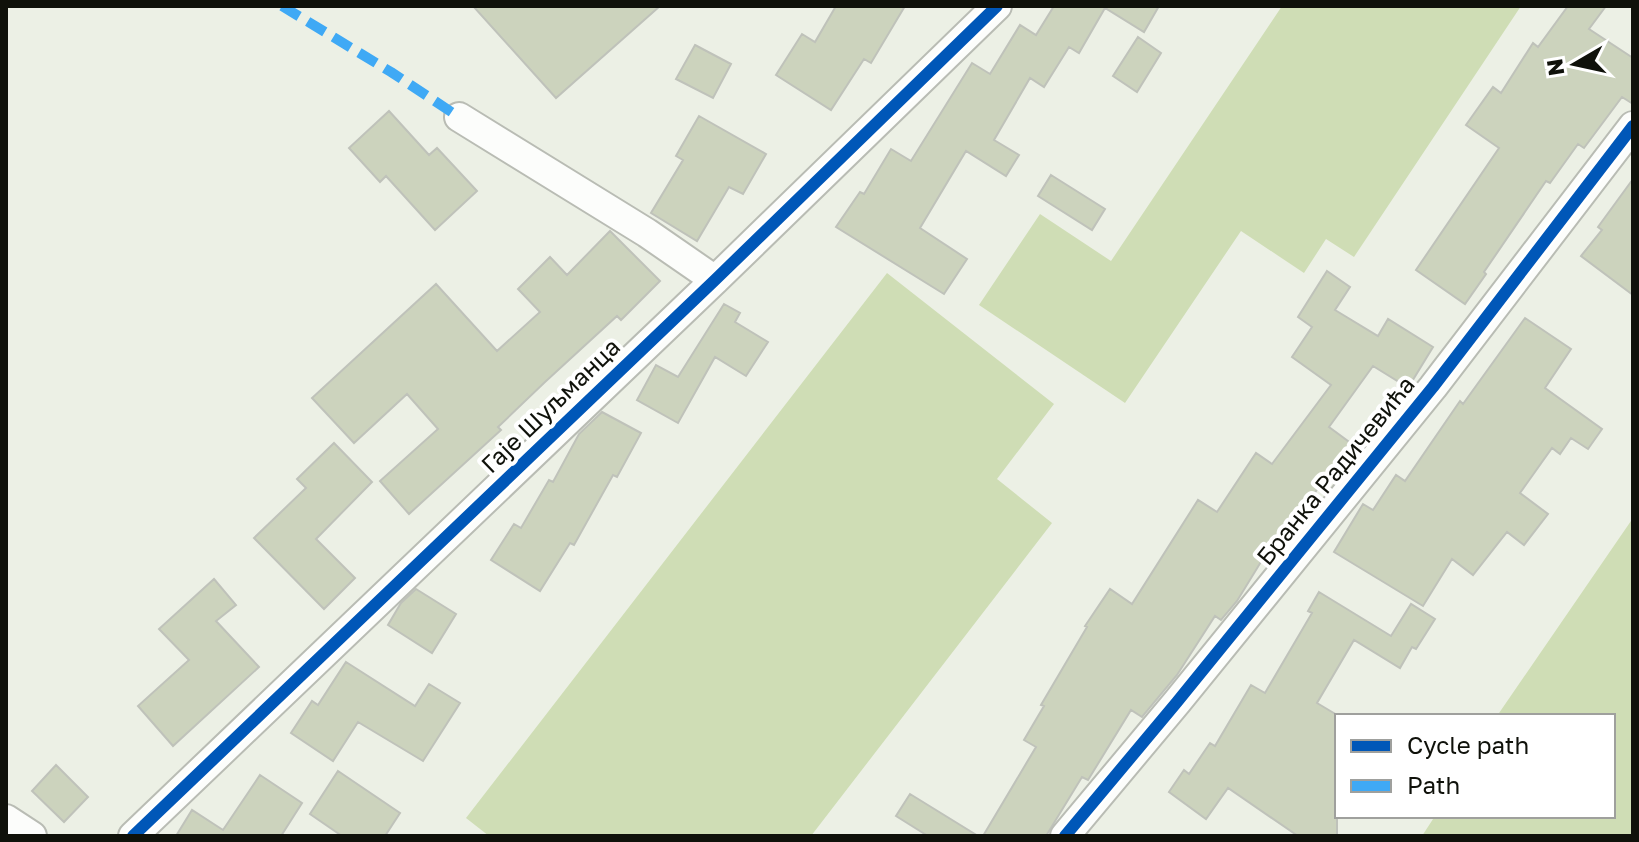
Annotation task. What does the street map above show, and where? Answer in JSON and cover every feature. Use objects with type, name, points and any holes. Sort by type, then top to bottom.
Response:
[{"type":"street","name":"Гаје Шуљманца","points":[[133,836],[997,6]]},
{"type":"street","points":[[459,117],[647,233],[715,280]]},
{"type":"street","name":"Бранка Радичевића","points":[[1065,836],[1433,387],[1633,126]]},
{"type":"street","points":[[6,819],[32,836]]},
{"type":"green space","points":[[1282,6],[1521,6],[1354,257],[1326,239],[1304,273],[1241,231],[1125,403],[979,305],[1040,214],[1111,261]]},
{"type":"green space","points":[[887,273],[1054,404],[997,479],[1052,523],[811,836],[489,836],[466,818]]},
{"type":"green space","points":[[1633,518],[1633,836],[1422,836],[1434,818],[1615,818],[1615,714],[1498,714]]},
{"type":"building","points":[[473,6],[660,6],[556,98]]},
{"type":"building","points":[[836,6],[905,6],[871,63],[864,59],[831,110],[776,75],[802,34],[815,42]]},
{"type":"building","points":[[1054,6],[1159,6],[1144,32],[1105,8],[1079,53],[1069,47],[1044,87],[1030,78],[994,140],[1019,155],[1006,176],[966,151],[920,228],[967,259],[944,294],[836,227],[860,192],[864,194],[891,149],[911,161],[972,63],[990,74],[1020,25],[1036,35]]},
{"type":"building","points":[[1568,6],[1606,6],[1589,29],[1633,58],[1633,104],[1622,97],[1584,148],[1578,144],[1550,183],[1546,181],[1465,304],[1416,270],[1499,148],[1466,125],[1493,87],[1501,93],[1533,43],[1538,47]]},
{"type":"building","points":[[1138,37],[1161,53],[1137,92],[1113,76]]},
{"type":"building","points":[[695,45],[731,64],[713,98],[676,79]]},
{"type":"building","points":[[389,111],[429,155],[437,148],[477,191],[435,230],[386,176],[380,182],[349,148]]},
{"type":"building","points":[[699,116],[766,154],[743,194],[729,187],[697,241],[651,213],[683,160],[676,156]]},
{"type":"building","points":[[1051,175],[1105,209],[1092,230],[1038,196]]},
{"type":"building","points":[[1633,179],[1633,295],[1581,256],[1602,230],[1598,227]]},
{"type":"building","points":[[610,231],[660,281],[621,320],[617,316],[545,382],[498,427],[501,430],[409,514],[380,481],[438,429],[407,394],[354,443],[312,398],[436,284],[497,351],[540,312],[518,289],[550,257],[567,275]]},
{"type":"building","points":[[1327,271],[1350,287],[1335,310],[1378,336],[1388,319],[1433,347],[1411,383],[1407,380],[1404,385],[1373,366],[1329,427],[1356,447],[1328,485],[1323,481],[1292,526],[1286,521],[1237,601],[1221,620],[1215,616],[1177,675],[1142,717],[1131,710],[1088,780],[1082,777],[1046,836],[983,836],[1036,747],[1024,740],[1044,706],[1041,705],[1085,626],[1110,589],[1132,604],[1198,500],[1217,512],[1256,453],[1272,464],[1331,385],[1292,357],[1312,327],[1298,317]]},
{"type":"building","points":[[724,304],[740,313],[735,322],[768,342],[746,376],[715,357],[678,423],[637,400],[656,365],[678,377]]},
{"type":"building","points":[[1525,318],[1571,349],[1545,388],[1602,429],[1588,449],[1571,438],[1560,454],[1552,448],[1520,493],[1548,514],[1524,545],[1507,532],[1473,575],[1452,559],[1423,606],[1334,552],[1363,504],[1373,510],[1396,475],[1405,481],[1460,401],[1463,404]]},
{"type":"building","points":[[602,412],[641,433],[617,477],[613,475],[574,545],[570,543],[540,591],[491,560],[514,524],[521,528],[549,480],[553,482],[579,434]]},
{"type":"building","points":[[334,443],[372,482],[316,539],[355,578],[324,609],[254,538],[306,488],[297,479]]},
{"type":"building","points":[[214,579],[236,605],[216,621],[259,667],[173,746],[138,706],[189,660],[159,629]]},
{"type":"building","points":[[416,589],[456,614],[432,653],[388,625],[401,603]]},
{"type":"building","points":[[1319,592],[1391,636],[1411,604],[1435,619],[1416,649],[1412,647],[1400,668],[1354,640],[1317,703],[1335,714],[1337,836],[1298,836],[1228,788],[1206,819],[1169,792],[1184,770],[1189,774],[1210,743],[1215,746],[1251,685],[1265,693],[1312,613],[1308,611]]},
{"type":"building","points":[[346,662],[415,706],[429,684],[460,703],[423,761],[358,722],[333,761],[291,733],[312,701],[318,705]]},
{"type":"building","points":[[56,765],[88,797],[64,822],[32,791]]},
{"type":"building","points":[[338,771],[400,813],[385,836],[342,836],[310,814]]},
{"type":"building","points":[[260,775],[302,803],[281,836],[176,836],[192,810],[223,830]]},
{"type":"building","points":[[910,794],[978,836],[928,836],[896,816]]},
{"type":"marked path","points":[[282,6],[459,117]]},
{"type":"cycle path","points":[[133,836],[997,6]]},
{"type":"cycle path","points":[[1065,836],[1433,387],[1633,126]]}]
